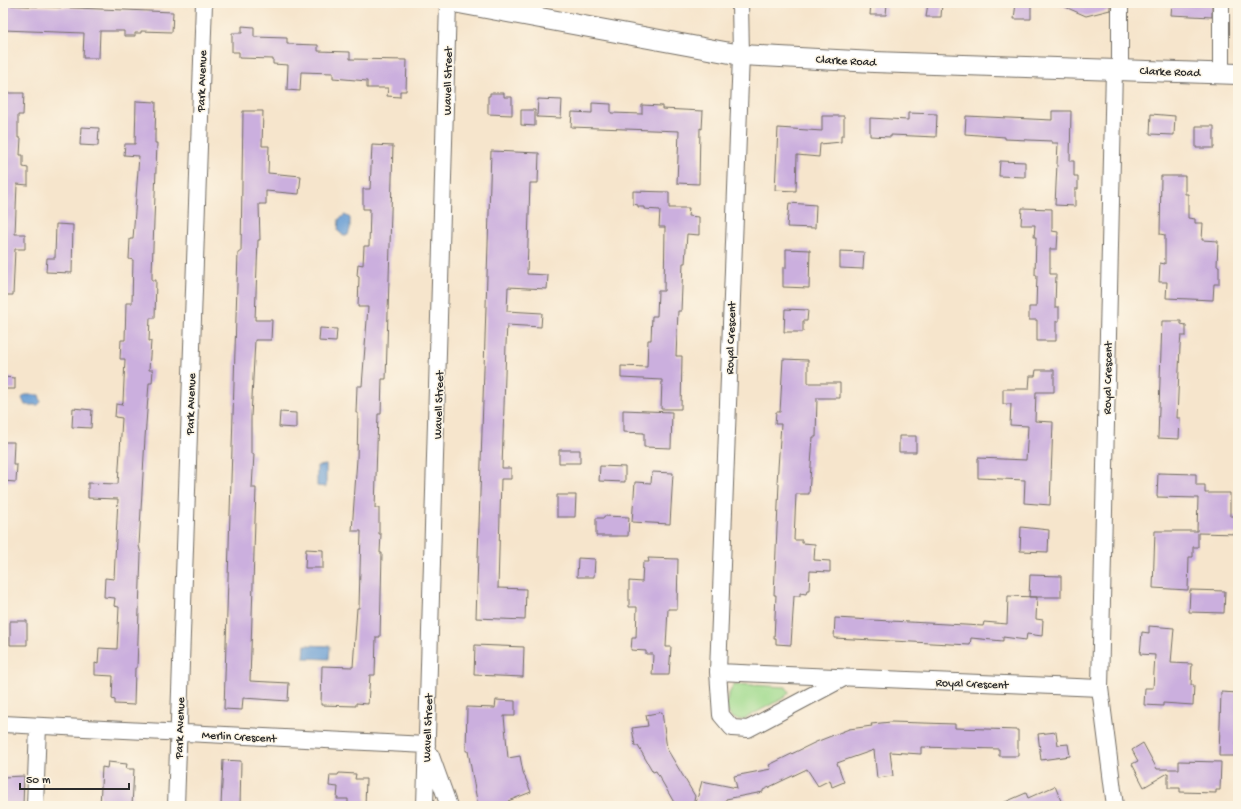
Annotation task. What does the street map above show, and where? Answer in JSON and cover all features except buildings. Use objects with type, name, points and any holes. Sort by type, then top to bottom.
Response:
[{"type":"main road","name":"Clarke Road","points":[[459,3],[741,55],[882,62],[1229,74]]},
{"type":"street","name":"Park Avenue","points":[[176,806],[204,3]]},
{"type":"street","name":"Wavell Street","points":[[425,806],[448,3]]},
{"type":"street","name":"Royal Crescent","points":[[740,3],[741,55],[718,672],[721,715],[732,728],[748,729],[844,678]]},
{"type":"street","name":"Royal Crescent","points":[[1115,806],[1100,688],[1120,3]]},
{"type":"street","points":[[1221,3],[1229,74]]},
{"type":"street","name":"Royal Crescent","points":[[718,672],[1100,688]]},
{"type":"street","name":"Merlin Crescent","points":[[3,724],[427,745]]},
{"type":"street","points":[[35,806],[38,726]]},
{"type":"street","points":[[427,745],[449,806]]},
{"type":"green space","points":[[734,684],[786,687],[789,692],[785,697],[742,720],[732,718],[726,709],[728,696]]},
{"type":"water","points":[[345,215],[350,218],[350,229],[348,235],[344,236],[338,231],[339,219]]},
{"type":"water","points":[[25,395],[39,395],[41,402],[38,405],[25,405],[22,398]]},
{"type":"water","points":[[326,465],[326,487],[317,486],[317,466]]},
{"type":"water","points":[[305,645],[330,646],[329,659],[304,658]]}]
